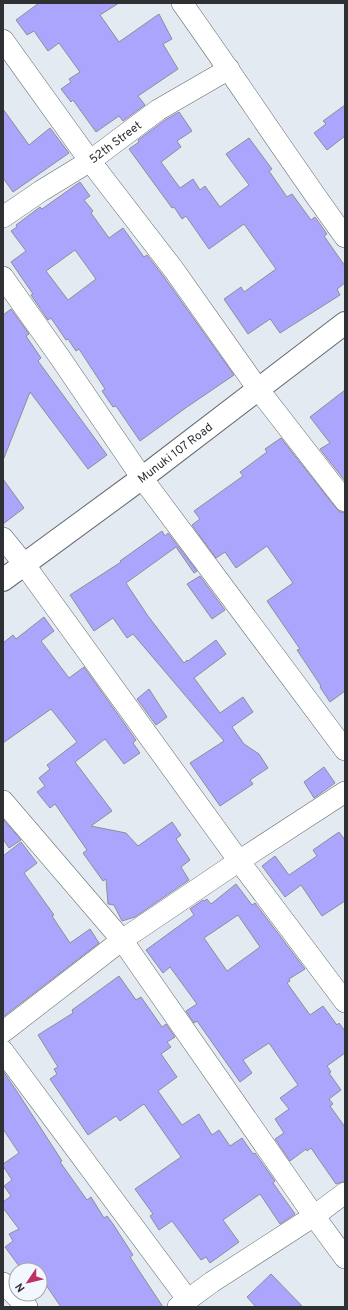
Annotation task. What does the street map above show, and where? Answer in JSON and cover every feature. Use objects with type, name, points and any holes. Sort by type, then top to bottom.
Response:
[{"type":"main road","name":"Munuki 107 Road","points":[[3,580],[142,478],[345,323]]},
{"type":"street","points":[[182,3],[345,237]]},
{"type":"street","points":[[3,40],[90,161],[174,270],[258,389],[345,501]]},
{"type":"street","name":"52th Street","points":[[3,217],[41,191],[90,161],[158,110],[229,69]]},
{"type":"street","points":[[3,277],[142,478],[345,750]]},
{"type":"street","points":[[3,538],[24,564],[238,862],[345,1002]]},
{"type":"street","points":[[3,1032],[122,940],[345,792]]},
{"type":"street","points":[[3,801],[122,940],[314,1216],[345,1258]]},
{"type":"street","points":[[3,1051],[183,1303],[212,1282],[314,1216],[345,1193]]},
{"type":"street","points":[[3,1283],[27,1307]]},
{"type":"building","points":[[39,3],[119,3],[100,15],[119,42],[159,14],[172,39],[163,44],[178,69],[138,96],[145,105],[123,121],[119,116],[96,132],[73,100],[71,102],[61,89],[71,82],[69,79],[80,72],[59,43],[48,51],[34,31],[27,35],[16,20]]},
{"type":"building","points":[[345,105],[345,136],[327,150],[314,133],[326,124],[323,121]]},
{"type":"building","points":[[3,109],[29,145],[50,128],[69,153],[13,192],[3,178]]},
{"type":"building","points":[[179,112],[192,131],[177,141],[181,147],[161,162],[180,188],[193,179],[200,190],[205,186],[220,207],[249,185],[226,154],[249,138],[272,169],[269,171],[287,197],[292,194],[311,220],[315,217],[327,234],[324,236],[345,266],[345,283],[337,289],[340,295],[280,333],[270,319],[248,334],[224,299],[241,287],[244,292],[276,269],[244,224],[209,249],[186,216],[182,219],[174,207],[172,208],[129,149],[139,142],[138,140],[165,120]]},
{"type":"building","points":[[80,182],[90,196],[84,200],[93,211],[91,213],[109,238],[123,228],[144,257],[147,255],[164,277],[234,375],[140,441],[116,406],[113,407],[102,391],[105,389],[79,349],[76,351],[68,339],[66,340],[51,318],[48,320],[31,295],[33,294],[11,262],[26,251],[11,231],[17,227],[16,225],[40,207],[42,209]],"holes":[[[75,250],[96,279],[68,300],[46,271]]]},
{"type":"building","points":[[11,309],[29,334],[26,336],[41,358],[38,361],[107,455],[88,469],[30,392],[3,458],[3,315]]},
{"type":"building","points":[[345,390],[345,481],[320,449],[330,443],[310,417]]},
{"type":"building","points":[[281,438],[336,508],[340,512],[345,513],[345,691],[330,702],[297,650],[300,649],[267,601],[293,583],[267,546],[236,568],[225,552],[216,558],[192,525],[200,519],[194,511],[243,476],[240,472],[267,452],[265,449]]},
{"type":"building","points":[[3,479],[24,508],[3,524]]},
{"type":"building","points":[[162,531],[165,536],[168,533],[197,571],[194,573],[176,547],[126,583],[148,616],[184,663],[216,640],[226,654],[194,678],[220,713],[243,697],[253,712],[232,727],[244,744],[259,754],[268,768],[250,780],[253,784],[220,806],[190,763],[224,741],[133,634],[127,638],[113,618],[94,631],[70,595],[121,562],[120,561]]},
{"type":"building","points":[[200,576],[225,610],[212,619],[187,584]]},
{"type":"building","points":[[44,617],[54,631],[41,641],[69,678],[84,667],[136,740],[133,743],[140,753],[124,764],[105,739],[75,762],[112,811],[91,826],[126,833],[138,846],[172,822],[181,835],[176,839],[190,860],[181,867],[189,880],[135,917],[122,921],[114,905],[108,904],[106,879],[103,881],[83,853],[87,850],[55,804],[50,808],[37,792],[45,786],[39,778],[50,769],[47,765],[77,742],[51,709],[3,743],[3,643],[13,635],[16,639]]},
{"type":"building","points":[[149,689],[167,717],[156,725],[137,699]]},
{"type":"building","points":[[324,767],[335,783],[314,798],[304,782]]},
{"type":"building","points":[[3,819],[21,840],[9,848],[3,839]]},
{"type":"building","points":[[339,832],[345,840],[345,901],[322,916],[301,885],[285,897],[262,866],[275,856],[289,875],[317,856],[313,850]]},
{"type":"building","points":[[21,842],[37,863],[24,873],[54,915],[52,916],[70,943],[90,929],[99,943],[3,1017],[3,856]]},
{"type":"building","points":[[236,884],[252,905],[255,903],[305,969],[289,979],[290,981],[287,983],[310,1015],[323,1006],[337,1025],[339,1023],[345,1031],[345,1053],[327,1066],[331,1072],[329,1073],[341,1090],[329,1099],[333,1104],[330,1106],[345,1127],[345,1181],[336,1184],[311,1148],[307,1151],[306,1149],[290,1161],[275,1139],[284,1133],[275,1119],[289,1109],[280,1098],[298,1085],[269,1043],[243,1060],[252,1073],[240,1082],[197,1021],[194,1023],[186,1011],[197,1004],[170,967],[163,973],[146,950],[194,915],[190,909],[207,899],[211,904]],"holes":[[[238,915],[260,947],[227,971],[204,938]]]},
{"type":"building","points":[[119,976],[136,1000],[141,997],[162,1027],[166,1024],[175,1037],[167,1042],[171,1047],[161,1054],[177,1077],[158,1091],[182,1125],[199,1114],[212,1135],[219,1130],[230,1146],[242,1138],[275,1181],[273,1183],[295,1214],[280,1224],[260,1194],[223,1220],[239,1242],[210,1263],[206,1257],[201,1260],[172,1221],[159,1230],[150,1216],[153,1214],[135,1189],[181,1157],[144,1104],[120,1121],[116,1116],[88,1135],[50,1079],[57,1074],[54,1069],[58,1067],[38,1035],[73,1013],[72,1010]]},
{"type":"building","points":[[3,1071],[62,1161],[60,1162],[87,1200],[91,1197],[104,1218],[107,1216],[113,1224],[133,1255],[130,1257],[163,1307],[61,1307],[48,1288],[48,1262],[16,1262],[5,1247],[13,1241],[9,1234],[19,1229],[3,1208],[3,1202],[11,1196],[4,1186],[12,1180],[3,1164],[19,1153],[3,1129]]},
{"type":"building","points":[[271,1274],[303,1307],[256,1307],[247,1297]]}]
